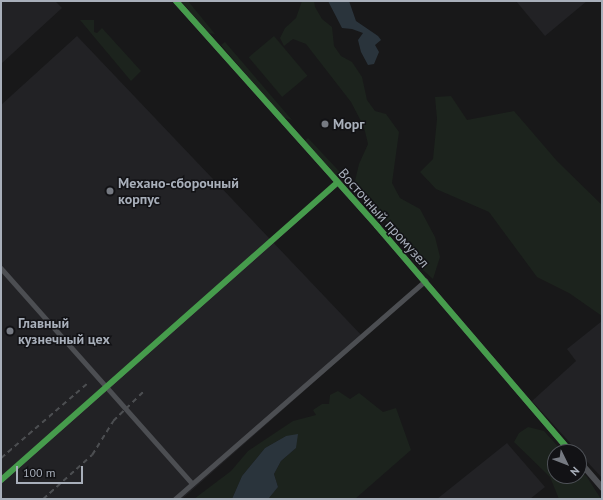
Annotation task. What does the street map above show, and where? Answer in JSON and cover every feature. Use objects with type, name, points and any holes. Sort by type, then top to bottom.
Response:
[{"type":"street","name":"Восточный промузел","points":[[176,1],[425,282],[564,444]]},
{"type":"street","points":[[1,480],[107,388],[337,183]]},
{"type":"street","points":[[1,268],[192,483]]},
{"type":"street","points":[[175,499],[425,282]]},
{"type":"street","points":[[587,470],[602,487]]},
{"type":"shaded area","points":[[1,1],[55,1],[62,8],[1,64]]},
{"type":"shaded area","points":[[181,1],[188,1],[215,34],[208,33]]},
{"type":"shaded area","points":[[302,1],[314,1],[315,7],[322,19],[332,27],[334,46],[341,56],[352,62],[362,77],[367,100],[375,111],[386,114],[399,132],[392,183],[400,198],[420,209],[435,237],[440,257],[433,279],[414,262],[386,221],[364,201],[354,185],[359,164],[368,144],[364,127],[351,102],[306,44],[293,39],[284,46],[280,38],[285,28],[296,18]]},
{"type":"shaded area","points":[[328,1],[349,1],[356,21],[378,36],[381,40],[375,45],[379,52],[374,64],[368,65],[361,52],[358,40],[363,33],[352,29],[342,28]]},
{"type":"shaded area","points":[[516,1],[587,1],[545,36]]},
{"type":"shaded area","points":[[80,20],[94,20],[94,32],[97,33],[102,28],[141,71],[131,81]]},
{"type":"shaded area","points":[[77,36],[364,338],[182,499],[1,499],[1,105]]},
{"type":"shaded area","points":[[274,36],[307,76],[282,97],[249,57]]},
{"type":"shaded area","points":[[225,42],[292,120],[282,117],[221,45]]},
{"type":"shaded area","points":[[451,96],[467,120],[514,111],[557,161],[602,205],[602,316],[569,293],[537,277],[489,212],[436,189],[420,172],[433,159],[437,119],[435,97]]},
{"type":"shaded area","points":[[308,138],[341,174],[338,177],[304,141]]},
{"type":"shaded area","points":[[602,321],[602,478],[587,462],[587,444],[571,444],[532,401],[576,361],[567,349]]},
{"type":"shaded area","points":[[338,391],[350,399],[359,393],[383,412],[396,408],[411,450],[355,499],[268,499],[278,487],[274,474],[281,461],[296,448],[286,436],[265,448],[242,476],[232,499],[194,499],[231,471],[248,451],[293,421],[316,415],[313,410],[322,404],[329,404],[330,395]]},
{"type":"shaded area","points":[[528,427],[544,431],[556,444],[547,444],[547,474],[514,442],[519,433]]},
{"type":"shaded area","points":[[298,434],[296,448],[281,461],[274,474],[278,487],[269,498],[232,499],[242,476],[265,448],[286,436]]},
{"type":"shaded area","points":[[507,443],[545,487],[530,499],[437,499]]},
{"type":"shaded area","points":[[587,477],[601,499],[559,499],[553,484],[587,484]]},
{"type":"railway","points":[[1,458],[88,383]]},
{"type":"railway","points":[[43,499],[92,455],[113,421],[143,392]]},
{"type":"cycle path","points":[[176,1],[377,226],[564,444]]},
{"type":"cycle path","points":[[1,480],[337,183]]},
{"type":"place","name":"Морг","points":[[325,124]]},
{"type":"place","name":"Механо-сборочный корпус","points":[[110,191]]},
{"type":"place","name":"Главный кузнечный цех","points":[[10,331]]}]
